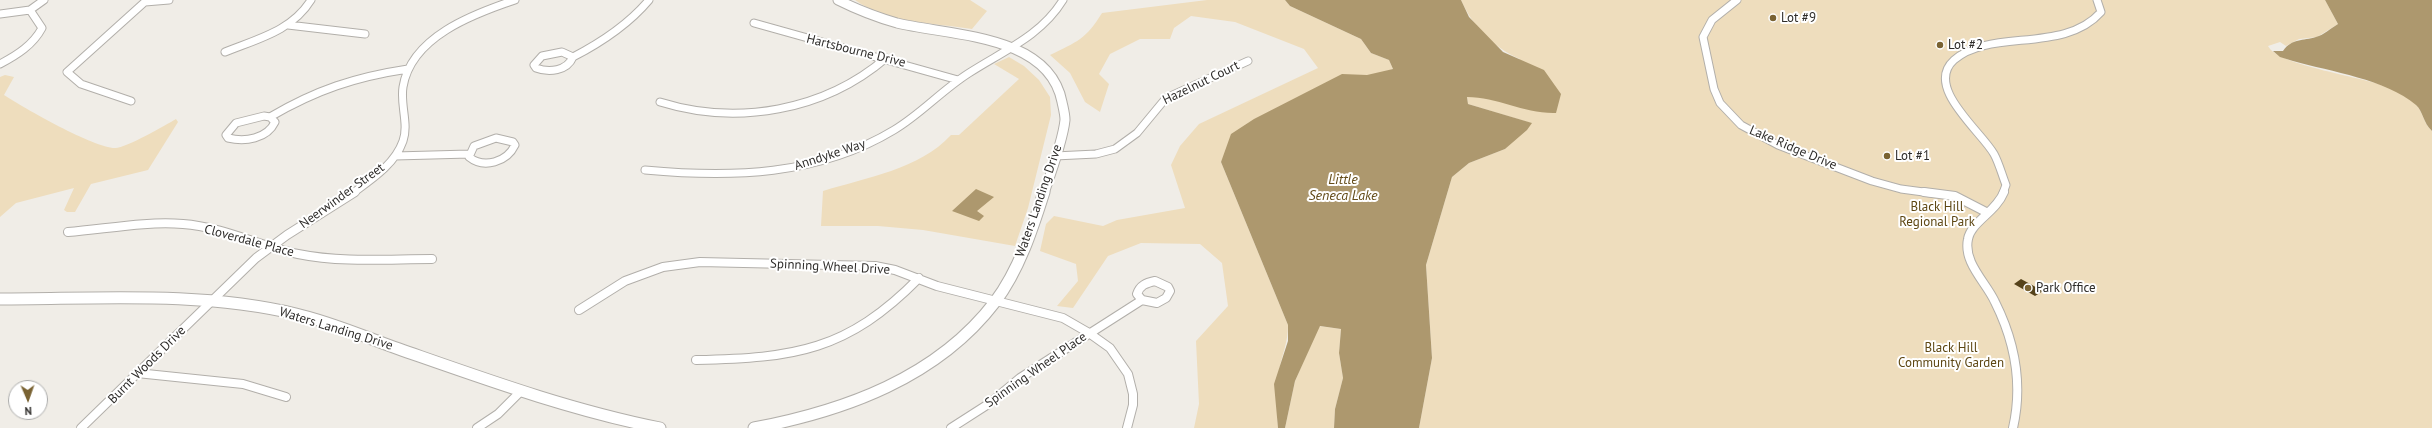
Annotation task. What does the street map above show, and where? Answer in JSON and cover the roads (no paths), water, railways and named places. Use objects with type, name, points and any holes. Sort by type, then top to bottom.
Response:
[{"type":"street","points":[[0,14],[30,10],[44,0]]},
{"type":"street","points":[[131,101],[81,84],[67,72],[146,1],[169,0]]},
{"type":"street","points":[[225,52],[288,25],[302,14],[311,0]]},
{"type":"street","name":"Neerwinder Street","points":[[212,300],[257,258],[368,181],[395,156],[403,142],[407,130],[403,88],[408,69],[423,50],[444,33],[471,17],[516,0]]},
{"type":"street","points":[[573,57],[567,52],[556,52],[538,58],[534,65],[539,70],[555,70],[566,66],[573,57],[589,48],[631,19],[649,0]]},
{"type":"street","name":"Waters Landing Drive","points":[[754,428],[781,424],[840,407],[895,383],[936,358],[968,331],[995,301],[1018,261],[1030,234],[1066,119],[1066,107],[1060,88],[1049,71],[1012,47],[973,35],[904,25],[870,18],[846,7],[838,0]]},
{"type":"street","name":"Anndyke Way","points":[[645,170],[689,175],[729,176],[773,172],[817,162],[858,148],[893,131],[958,80],[1012,47],[1044,25],[1056,13],[1063,0]]},
{"type":"street","name":"Lake Ridge Drive","points":[[1737,0],[1715,17],[1704,29],[1703,37],[1714,89],[1720,103],[1741,125],[1778,145],[1872,181],[1901,188],[1955,196],[1988,213]]},
{"type":"street","points":[[2013,428],[2018,408],[2019,391],[2016,357],[1995,301],[1971,262],[1967,248],[1970,230],[1997,206],[2006,185],[2003,173],[1994,154],[1947,92],[1944,78],[1949,64],[1961,54],[1980,47],[2045,37],[2081,29],[2101,12],[2097,0]]},
{"type":"street","points":[[0,64],[27,46],[39,34],[42,28],[30,10]]},
{"type":"street","name":"Hartsbourne Drive","points":[[754,23],[807,39],[886,58],[958,80]]},
{"type":"street","points":[[288,25],[365,34]]},
{"type":"street","points":[[660,102],[675,108],[720,112],[748,113],[781,109],[812,102],[842,89],[866,75],[886,58]]},
{"type":"street","name":"Hazelnut Court","points":[[1055,156],[1099,155],[1119,148],[1132,138],[1156,107],[1166,98],[1248,61]]},
{"type":"street","points":[[270,117],[275,122],[274,125],[260,136],[239,140],[228,138],[226,135],[230,128],[242,120],[257,116],[270,117],[307,95],[332,84],[364,75],[408,69]]},
{"type":"street","points":[[395,156],[469,154],[482,142],[496,138],[509,139],[514,145],[514,149],[505,157],[491,162],[476,162],[472,160],[469,154]]},
{"type":"street","name":"Cloverdale Place","points":[[68,232],[161,224],[184,224],[219,230],[272,247],[320,257],[432,260]]},
{"type":"street","name":"Spinning Wheel Drive","points":[[579,310],[625,281],[663,267],[700,262],[874,266],[895,270],[937,286],[1063,318],[1089,333],[1110,348],[1128,374],[1133,394],[1133,405],[1127,428]]},
{"type":"street","points":[[696,360],[762,359],[792,354],[825,344],[852,333],[879,317],[903,296],[919,278]]},
{"type":"street","name":"Waters Landing Drive","points":[[0,299],[212,300],[248,304],[298,315],[521,391],[621,421],[660,428]]},
{"type":"street","name":"Burnt Woods Drive","points":[[81,428],[212,300]]},
{"type":"street","name":"Spinning Wheel Place","points":[[951,428],[990,403],[1020,378],[1142,300]]},
{"type":"street","points":[[137,373],[243,384],[286,397]]},
{"type":"street","points":[[477,428],[498,414],[521,391]]},
{"type":"water","name":"Little Seneca Lake","points":[[1285,0],[1461,0],[1469,17],[1503,52],[1544,70],[1561,94],[1556,113],[1544,113],[1489,100],[1467,97],[1468,104],[1532,123],[1527,130],[1505,149],[1469,163],[1452,177],[1426,265],[1432,358],[1419,428],[1334,428],[1335,409],[1343,378],[1339,353],[1341,329],[1320,326],[1295,381],[1285,428],[1278,428],[1274,384],[1288,341],[1288,325],[1221,162],[1231,134],[1254,119],[1342,74],[1367,75],[1393,69],[1389,60],[1371,53],[1361,39],[1290,6]]},
{"type":"water","points":[[2325,0],[2432,0],[2432,131],[2416,105],[2403,96],[2358,77],[2280,57],[2273,51],[2283,51],[2294,42],[2319,36],[2338,24]]},
{"type":"water","points":[[976,189],[994,197],[977,211],[984,216],[979,221],[952,211]]},
{"type":"place","name":"Lot #9","points":[[1773,18]]},
{"type":"place","name":"Lot #2","points":[[1940,45]]},
{"type":"place","name":"Lot #1","points":[[1887,156]]},
{"type":"place","name":"Park Office","points":[[2028,288]]},
{"type":"park label","name":"Black Hill Regional Park","points":[[1937,214]]},
{"type":"park label","name":"Black Hill Community Garden","points":[[1951,356]]}]
